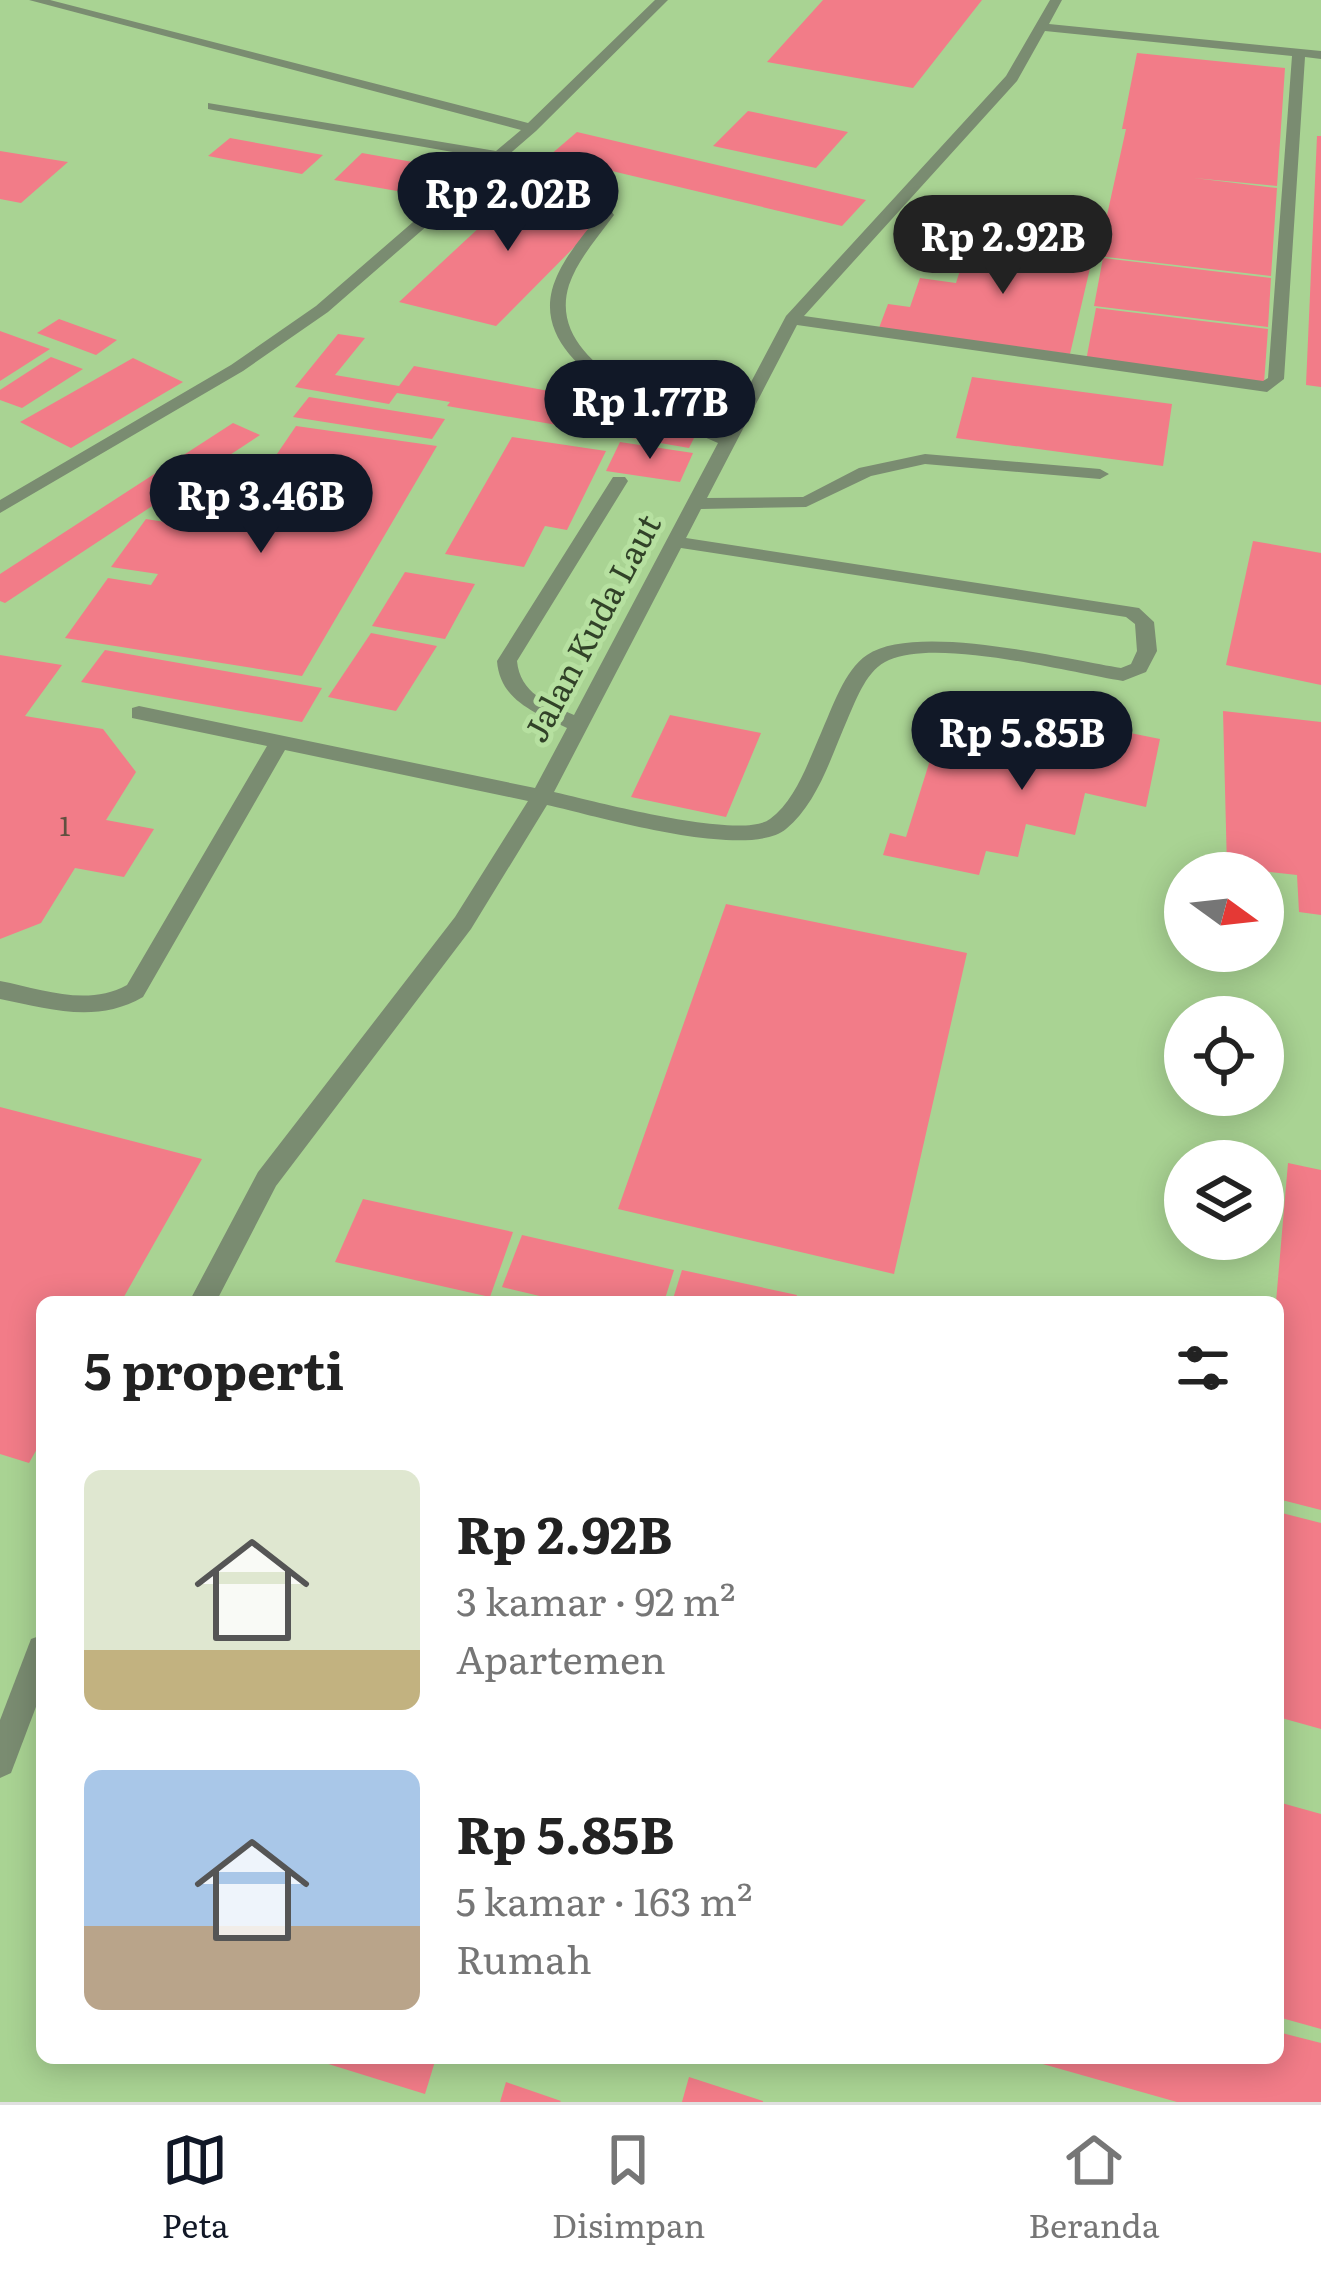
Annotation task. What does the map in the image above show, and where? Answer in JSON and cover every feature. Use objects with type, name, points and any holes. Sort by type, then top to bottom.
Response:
[{"type":"lane","points":[[35,0],[531,128]]},
{"type":"lane","points":[[0,508],[237,368],[322,309],[531,128],[662,0]]},
{"type":"lane","name":"Jalan Kuda Laut","points":[[205,1296],[267,1179],[463,923],[542,797],[792,319],[1012,78],[1056,0]]},
{"type":"lane","points":[[1044,27],[1321,55]]},
{"type":"lane","points":[[792,319],[1267,387],[1276,379],[1298,52]]},
{"type":"lane","points":[[213,106],[498,157]]},
{"type":"lane","points":[[607,215],[575,258],[557,302],[562,329],[575,354],[602,378],[728,441]]},
{"type":"lane","points":[[696,504],[806,502],[865,472],[925,459],[1100,474]]},
{"type":"lane","points":[[579,726],[518,693],[506,676],[507,661],[619,481]]},
{"type":"lane","points":[[139,713],[719,835],[762,833],[782,823],[800,800],[859,677],[877,658],[905,649],[945,647],[1123,675],[1139,668],[1147,651],[1144,622],[1132,612],[676,542]]},
{"type":"lane","points":[[0,990],[95,1006],[118,1004],[135,991],[279,742]]},
{"type":"lane","points":[[0,1762],[36,1666]]},
{"type":"building","points":[[823,0],[982,0],[913,88],[767,62]]},
{"type":"building","points":[[1137,53],[1285,68],[1277,186],[1194,178],[1277,188],[1271,276],[1098,256]]},
{"type":"building","points":[[748,111],[848,132],[816,168],[713,146]]},
{"type":"building","points":[[577,132],[866,200],[842,226],[549,156]]},
{"type":"building","points":[[1317,136],[1321,136],[1321,387],[1306,385]]},
{"type":"building","points":[[230,138],[323,155],[302,174],[208,156]]},
{"type":"building","points":[[0,151],[68,162],[21,203],[0,199]]},
{"type":"building","points":[[362,153],[424,164],[397,191],[334,180]]},
{"type":"building","points":[[527,174],[570,184],[557,196],[613,208],[496,326],[399,302],[523,187],[515,185]]},
{"type":"building","points":[[971,236],[1094,251],[1070,354],[879,328],[888,304],[910,307],[920,278],[956,283]]},
{"type":"building","points":[[1103,258],[1271,278],[1268,327],[1094,306]]},
{"type":"building","points":[[1096,308],[1268,329],[1264,383],[1086,361]]},
{"type":"building","points":[[59,319],[117,340],[96,355],[37,333]]},
{"type":"building","points":[[0,331],[50,349],[0,381]]},
{"type":"building","points":[[338,334],[365,338],[335,375],[399,386],[414,366],[614,403],[606,417],[697,432],[689,448],[397,393],[389,404],[295,387]]},
{"type":"building","points":[[51,357],[83,369],[22,408],[0,400],[0,390]]},
{"type":"building","points":[[133,358],[183,382],[71,448],[20,422]]},
{"type":"building","points":[[972,377],[1172,404],[1163,466],[956,438]]},
{"type":"building","points":[[309,397],[445,419],[432,439],[293,417]]},
{"type":"building","points":[[233,423],[260,435],[5,603],[0,601],[0,574]]},
{"type":"building","points":[[296,426],[437,446],[302,676],[65,638],[108,578],[151,585],[158,574],[111,567],[146,519],[184,525],[222,470],[262,476]]},
{"type":"building","points":[[512,437],[606,451],[567,530],[545,526],[524,567],[445,554]]},
{"type":"building","points":[[620,442],[693,453],[680,482],[606,471]]},
{"type":"building","points":[[1253,541],[1321,553],[1321,685],[1226,665]]},
{"type":"building","points":[[405,572],[475,584],[445,639],[372,626]]},
{"type":"building","points":[[371,633],[437,646],[396,711],[328,697]]},
{"type":"building","points":[[105,650],[322,688],[302,722],[81,682]]},
{"type":"building","points":[[0,655],[62,665],[25,716],[103,729],[136,772],[106,820],[154,829],[124,877],[75,868],[41,923],[0,939]]},
{"type":"building","points":[[1223,711],[1321,722],[1321,915],[1299,912],[1297,875],[1284,874],[1284,852],[1227,852]]},
{"type":"building","points":[[670,715],[761,733],[726,817],[631,797]]},
{"type":"building","points":[[1046,716],[1160,739],[1146,807],[1085,793],[1075,835],[1026,824],[1018,857],[986,851],[979,875],[883,855],[890,833],[906,837],[931,757],[988,769],[997,738],[1038,746]]},
{"type":"building","points":[[726,904],[967,953],[894,1274],[618,1209]]},
{"type":"building","points":[[0,1107],[202,1159],[124,1296],[36,1296],[36,1451],[29,1463],[0,1454]]},
{"type":"building","points":[[1288,1163],[1321,1170],[1321,1510],[1284,1501],[1284,1296],[1277,1296],[1280,1260],[1284,1260]]},
{"type":"building","points":[[363,1199],[513,1232],[490,1296],[335,1262]]},
{"type":"building","points":[[522,1235],[674,1270],[666,1296],[540,1296],[502,1287]]},
{"type":"building","points":[[682,1270],[797,1295],[797,1296],[674,1296]]},
{"type":"building","points":[[1284,1514],[1321,1523],[1321,1729],[1284,1719]]},
{"type":"building","points":[[1284,1804],[1321,1814],[1321,2029],[1284,2019]]},
{"type":"building","points":[[1284,2034],[1321,2043],[1321,2102],[1177,2102],[1043,2064],[1284,2064]]},
{"type":"building","points":[[328,2064],[434,2064],[425,2094]]},
{"type":"building","points":[[689,2077],[763,2101],[763,2102],[682,2102]]},
{"type":"building","points":[[506,2082],[561,2101],[500,2102]]}]
